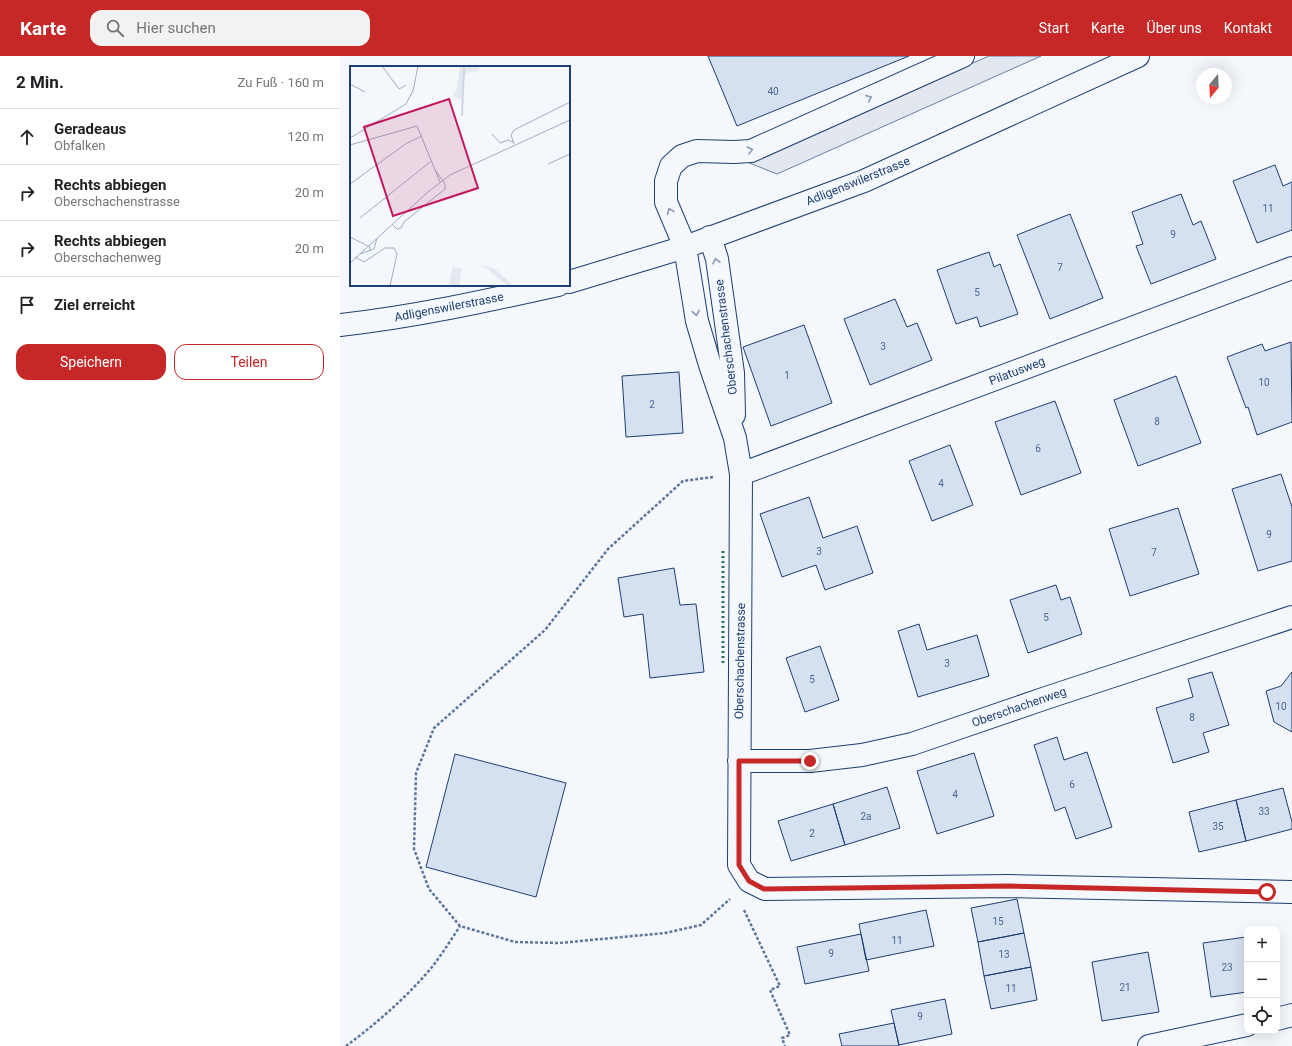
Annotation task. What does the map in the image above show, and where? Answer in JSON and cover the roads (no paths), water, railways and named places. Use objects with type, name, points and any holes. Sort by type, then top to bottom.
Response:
[{"type":"street","name":"Oberschachenstrasse","points":[[735,438],[710,365],[697,321],[684,247],[666,202],[666,181],[671,166],[682,156],[697,151],[751,151],[964,56]]},
{"type":"street","name":"Adligenswilerstrasse","points":[[570,282],[684,247],[864,181],[1138,56]]},
{"type":"street","name":"Oberschachenstrasse","points":[[710,237],[717,259],[733,373],[735,438],[741,474],[739,865],[743,887],[764,889],[1008,886],[1292,892]]},
{"type":"street","name":"Pilatusweg","points":[[741,474],[1292,268]]},
{"type":"street","name":"Adligenswilerstrasse","points":[[340,325],[491,300],[554,286]]},
{"type":"street","name":"Oberschachenweg","points":[[739,761],[810,761],[862,756],[912,744],[1292,617]]},
{"type":"street","points":[[1280,1018],[1292,1015]]},
{"type":"street","points":[[1149,1046],[1244,1026]]}]
